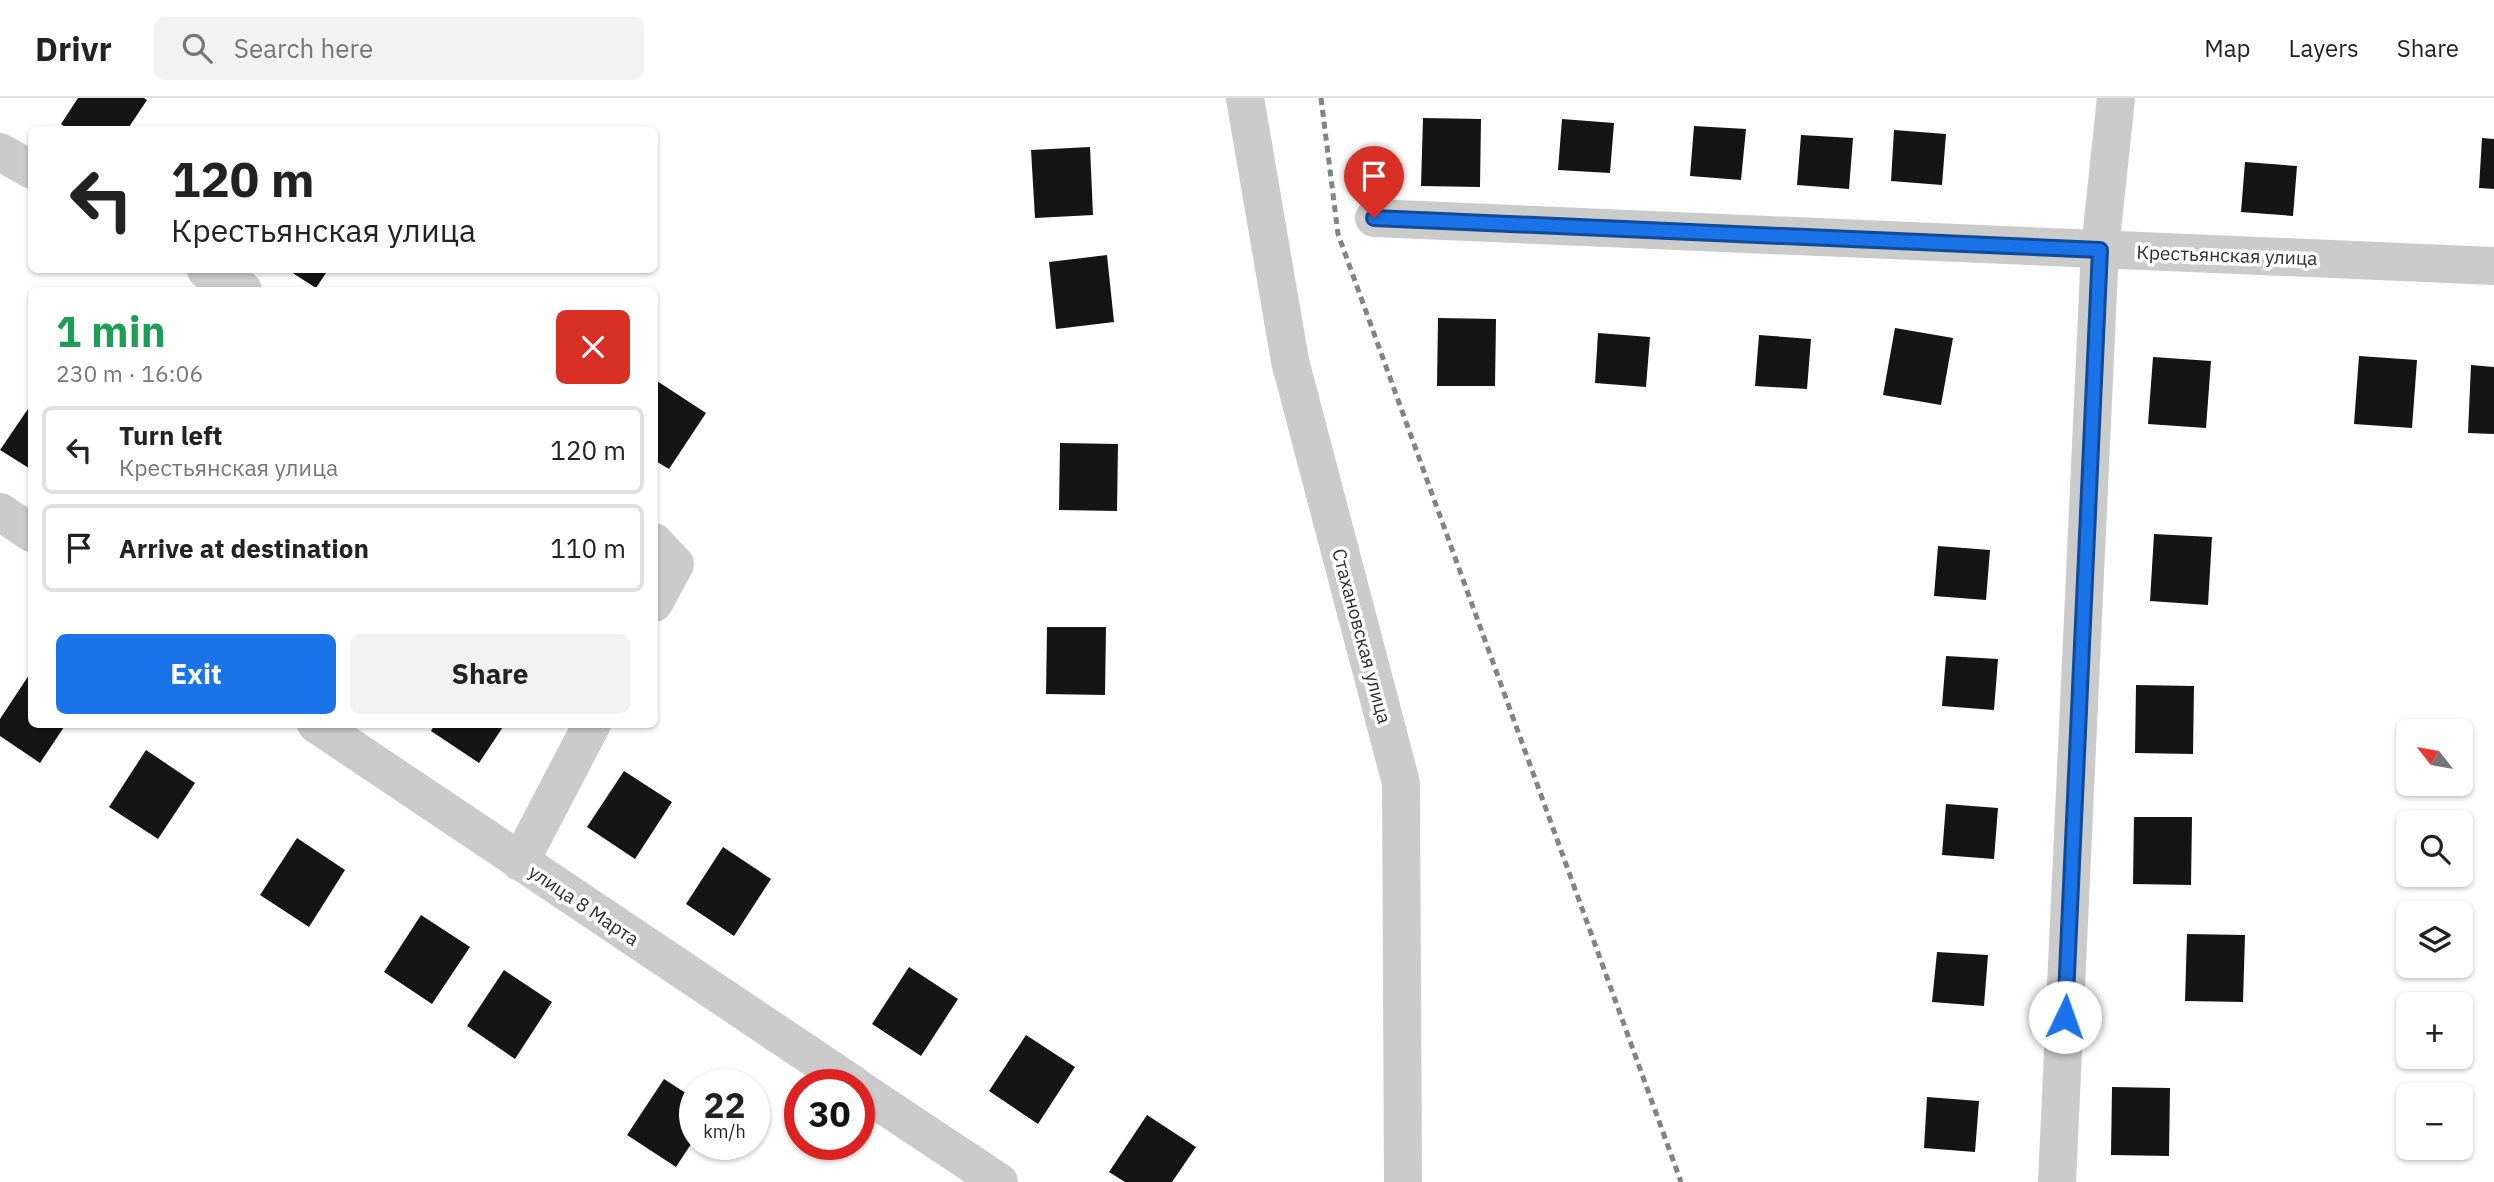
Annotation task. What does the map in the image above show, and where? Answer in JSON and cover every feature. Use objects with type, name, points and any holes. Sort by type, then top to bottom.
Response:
[{"type":"street","name":"Стахановская улица","points":[[1245,98],[1290,361],[1401,783],[1403,1182]]},
{"type":"street","points":[[2057,1182],[2100,250],[2116,98]]},
{"type":"street","points":[[0,152],[28,168]]},
{"type":"street","name":"Крестьянская улица","points":[[1374,218],[2494,266]]},
{"type":"street","points":[[212,273],[237,287]]},
{"type":"street","points":[[0,512],[28,531]]},
{"type":"street","points":[[658,546],[675,564],[658,596]]},
{"type":"street","name":"улица 8 Марта","points":[[322,728],[830,1069]]},
{"type":"street","points":[[520,862],[590,728]]},
{"type":"street","points":[[875,1100],[999,1182]]},
{"type":"building","points":[[78,98],[147,100],[130,126],[61,124]]},
{"type":"building","points":[[1423,118],[1481,119],[1480,187],[1421,186]]},
{"type":"building","points":[[1562,119],[1614,123],[1610,173],[1558,170]]},
{"type":"building","points":[[1694,126],[1746,129],[1741,180],[1690,176]]},
{"type":"building","points":[[1894,130],[1946,134],[1942,185],[1891,181]]},
{"type":"building","points":[[1801,135],[1853,138],[1849,189],[1797,185]]},
{"type":"building","points":[[2482,138],[2494,139],[2494,189],[2479,188]]},
{"type":"building","points":[[1090,147],[1093,215],[1035,218],[1031,150]]},
{"type":"building","points":[[2245,162],[2297,166],[2293,216],[2241,212]]},
{"type":"building","points":[[1107,255],[1114,322],[1056,329],[1049,262]]},
{"type":"building","points":[[293,273],[326,273],[314,287]]},
{"type":"building","points":[[1438,318],[1496,319],[1495,386],[1437,386]]},
{"type":"building","points":[[1895,328],[1953,338],[1941,405],[1883,395]]},
{"type":"building","points":[[1598,333],[1650,337],[1646,387],[1595,383]]},
{"type":"building","points":[[1759,335],[1811,339],[1807,389],[1755,386]]},
{"type":"building","points":[[2359,356],[2417,360],[2412,428],[2354,424]]},
{"type":"building","points":[[2153,357],[2211,361],[2206,428],[2148,424]]},
{"type":"building","points":[[2471,365],[2494,367],[2494,434],[2468,433]]},
{"type":"building","points":[[658,382],[706,413],[669,469],[658,462]]},
{"type":"building","points":[[28,409],[28,468],[0,450]]},
{"type":"building","points":[[1060,443],[1118,444],[1117,511],[1059,510]]},
{"type":"building","points":[[2154,534],[2212,537],[2208,605],[2150,601]]},
{"type":"building","points":[[1938,546],[1990,550],[1986,600],[1934,596]]},
{"type":"building","points":[[1047,627],[1106,627],[1105,695],[1046,694]]},
{"type":"building","points":[[1946,656],[1998,659],[1994,710],[1942,706]]},
{"type":"building","points":[[28,677],[28,728],[63,728],[40,763],[0,736],[0,719]]},
{"type":"building","points":[[2136,685],[2194,686],[2193,754],[2135,753]]},
{"type":"building","points":[[433,728],[502,728],[479,763],[431,731]]},
{"type":"building","points":[[146,750],[195,783],[158,839],[109,807]]},
{"type":"building","points":[[624,771],[672,802],[635,859],[587,827]]},
{"type":"building","points":[[1946,804],[1998,808],[1994,859],[1942,855]]},
{"type":"building","points":[[2134,817],[2192,817],[2191,885],[2133,884]]},
{"type":"building","points":[[297,838],[345,870],[309,927],[260,895]]},
{"type":"building","points":[[723,847],[771,879],[734,936],[686,904]]},
{"type":"building","points":[[421,915],[470,947],[432,1004],[384,972]]},
{"type":"building","points":[[2187,934],[2245,935],[2243,1002],[2185,1001]]},
{"type":"building","points":[[1937,952],[1988,955],[1984,1006],[1932,1002]]},
{"type":"building","points":[[909,967],[958,999],[921,1056],[872,1024]]},
{"type":"building","points":[[504,970],[552,1002],[515,1059],[467,1026]]},
{"type":"building","points":[[1026,1035],[1075,1067],[1038,1124],[989,1091]]},
{"type":"building","points":[[664,1079],[679,1089],[681,1160],[676,1167],[627,1135]]},
{"type":"building","points":[[2112,1087],[2170,1088],[2169,1156],[2111,1155]]},
{"type":"building","points":[[1927,1097],[1979,1101],[1975,1152],[1924,1148]]},
{"type":"building","points":[[1147,1115],[1196,1147],[1172,1182],[1125,1182],[1109,1172]]},
{"type":"railway","points":[[1321,98],[1338,234],[1681,1182]]},
{"type":"route","points":[[1374,218],[2100,250],[2065,1017]]}]
